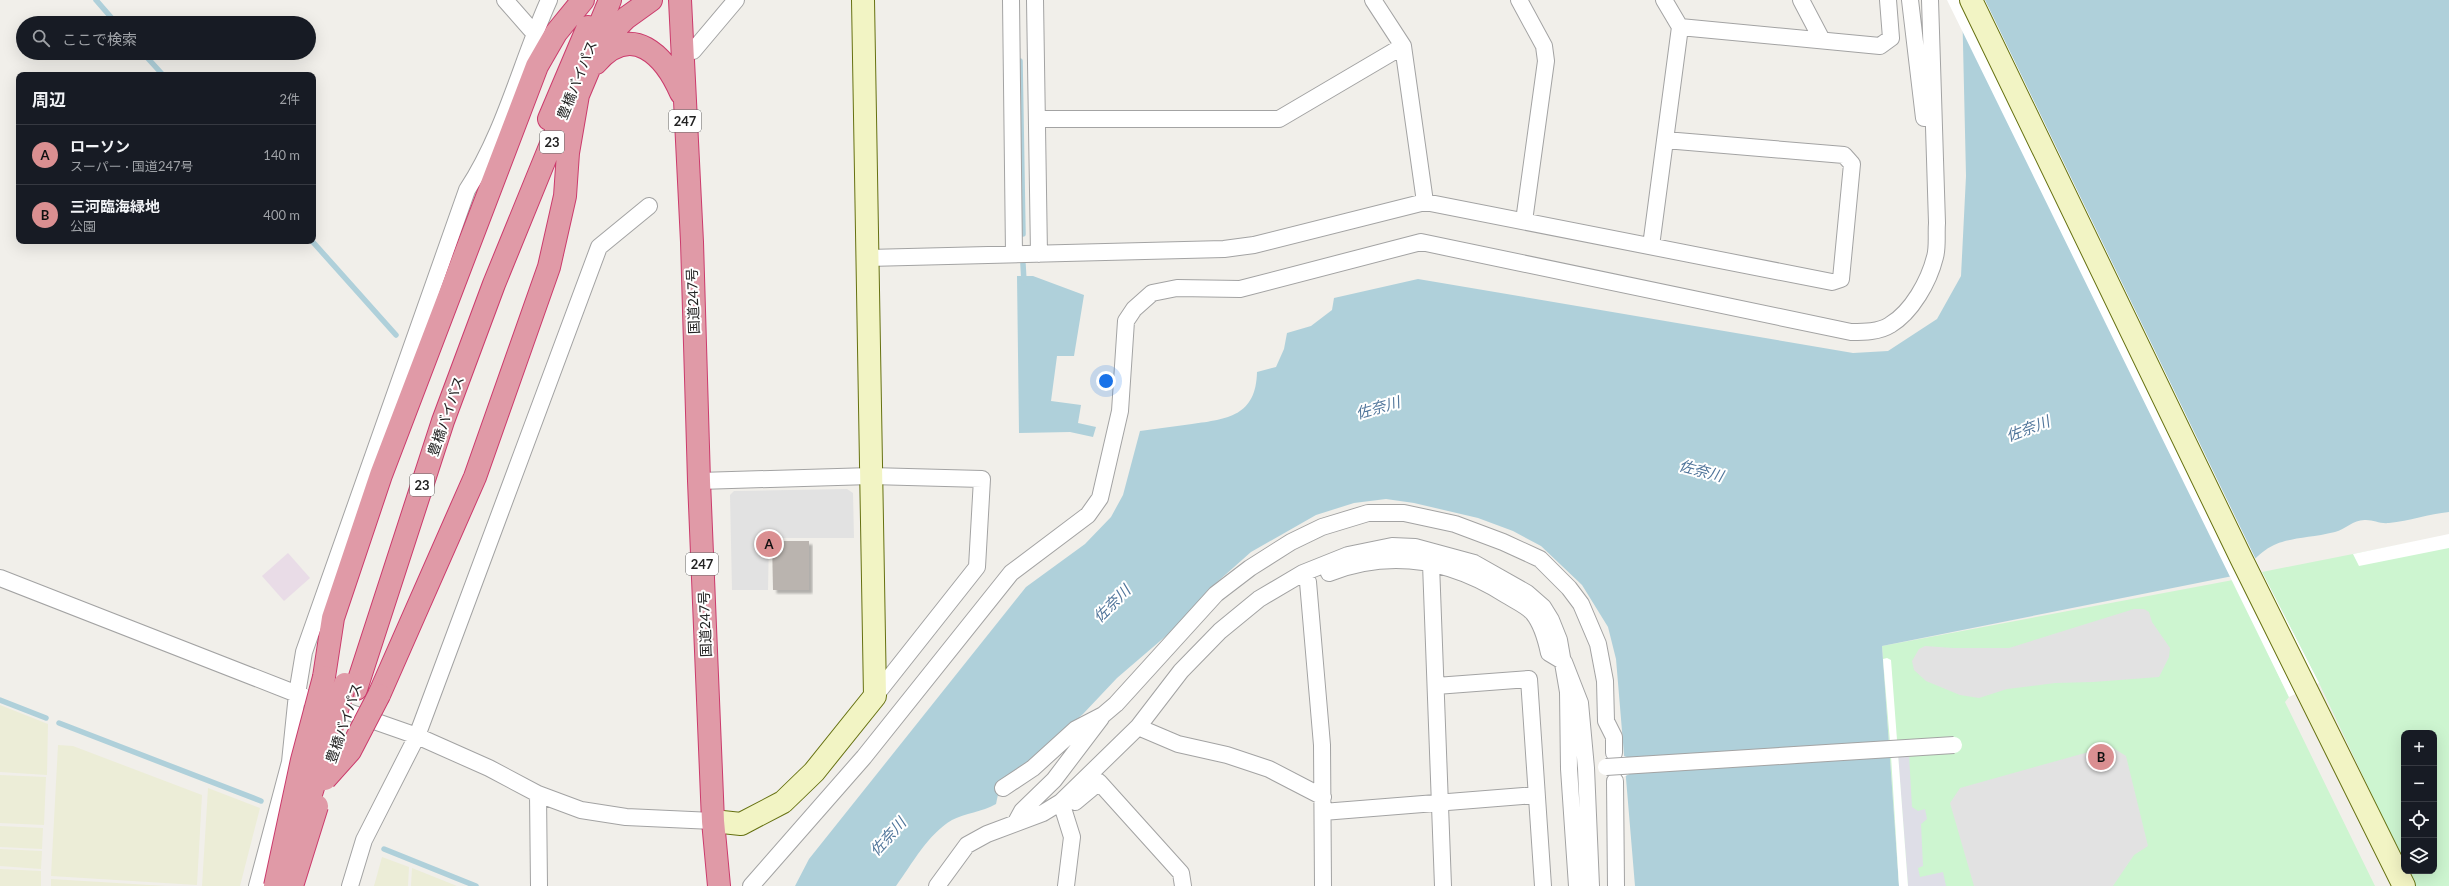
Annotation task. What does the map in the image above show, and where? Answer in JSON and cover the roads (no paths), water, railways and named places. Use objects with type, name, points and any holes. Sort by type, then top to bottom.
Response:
[{"type":"highway","points":[[276,886],[302,760],[324,677],[333,618],[381,475],[447,297],[537,66],[559,29],[583,0]]},
{"type":"highway","name":"豊橋バイパス","points":[[282,886],[488,281],[599,0]]},
{"type":"highway","name":"豊橋バイパス","points":[[488,281],[610,0]]},
{"type":"highway","points":[[325,779],[350,751],[379,695],[475,477],[549,267],[565,196],[573,118],[581,87],[594,57],[611,33],[626,18],[651,0]]},
{"type":"highway","name":"国道247号","points":[[689,1],[693,51],[692,242]]},
{"type":"highway","name":"国道247号","points":[[689,1],[683,22],[684,102],[692,242],[699,481],[713,821],[719,886]]},
{"type":"highway","points":[[581,87],[597,62],[604,55],[616,48],[636,44],[655,53],[670,70],[684,102]]},
{"type":"highway","name":"豊橋バイパス","points":[[292,886],[325,779],[350,686]]},
{"type":"street","points":[[505,0],[534,32]]},
{"type":"street","points":[[257,886],[290,762],[297,694],[304,652],[467,190],[485,163],[534,32],[549,0]]},
{"type":"street","points":[[693,51],[736,0]]},
{"type":"street","points":[[863,0],[875,696]]},
{"type":"street","points":[[1011,0],[1014,254]]},
{"type":"street","points":[[1035,0],[1039,254]]},
{"type":"street","points":[[1373,0],[1403,46],[1425,202]]},
{"type":"street","points":[[1519,0],[1544,46],[1546,62],[1524,221]]},
{"type":"street","points":[[1651,246],[1680,27],[1664,0]]},
{"type":"street","points":[[1801,0],[1822,40]]},
{"type":"street","points":[[1680,27],[1880,46],[1891,38],[1888,0]]},
{"type":"street","points":[[1910,0],[1937,223]]},
{"type":"street","points":[[751,886],[864,757],[1011,573],[1088,515],[1100,498],[1120,411],[1126,322],[1134,309],[1152,293],[1177,288],[1240,289],[1421,242],[1851,332],[1872,332],[1890,326],[1906,312],[1922,288],[1936,256],[1937,223],[1930,0]]},
{"type":"street","points":[[1971,0],[2404,886]]},
{"type":"street","points":[[1037,119],[1279,119],[1403,46]]},
{"type":"street","points":[[868,258],[1224,249],[1254,245],[1425,202],[1832,282],[1841,279],[1852,164],[1844,155],[1665,140]]},
{"type":"street","points":[[350,886],[364,840],[417,736],[599,247],[649,206]]},
{"type":"street","points":[[0,578],[297,694],[417,736],[489,768],[538,794],[581,810],[611,814],[742,824],[782,802],[814,772],[977,567],[982,479],[871,476],[699,481]]},
{"type":"street","points":[[1016,822],[1022,811],[1054,780],[1103,715],[1216,594],[1250,568],[1291,542],[1322,527],[1368,513],[1404,513],[1455,524],[1540,559],[1569,588],[1581,604],[1598,644],[1605,681],[1606,721],[1614,737],[1614,753]]},
{"type":"street","points":[[1063,806],[1138,727],[1181,671],[1220,632],[1258,599],[1306,578],[1348,555],[1392,546],[1415,547],[1474,563],[1527,594],[1543,607],[1559,640],[1568,692],[1569,769],[1577,886]]},
{"type":"street","points":[[1306,578],[1364,563],[1407,559],[1462,572],[1488,583],[1533,613],[1543,631],[1549,652],[1564,662],[1580,703],[1586,768],[1591,886]]},
{"type":"street","points":[[1430,564],[1441,802],[1443,886]]},
{"type":"street","points":[[1306,578],[1322,745],[1323,886]]},
{"type":"street","points":[[1436,686],[1529,679],[1543,886]]},
{"type":"street","points":[[1004,788],[1033,768],[1076,729],[1103,715]]},
{"type":"street","points":[[1138,727],[1178,744],[1226,755],[1269,769],[1323,805],[1441,802],[1536,795]]},
{"type":"street","points":[[1586,768],[1954,745]]},
{"type":"street","points":[[1614,781],[1616,886]]},
{"type":"street","points":[[937,886],[967,845],[1016,822],[1063,806],[1082,797],[1099,782],[1181,873],[1183,886]]},
{"type":"street","points":[[538,794],[539,886]]},
{"type":"street","points":[[1063,806],[1072,837],[1066,886]]},
{"type":"water","name":"佐奈川","points":[[1962,0],[2449,0],[2449,512],[2389,523],[2362,520],[2335,532],[2284,541],[2263,552],[2253,561],[2243,574],[1882,646],[1899,886],[1635,886],[1616,659],[1608,627],[1582,585],[1541,546],[1513,531],[1478,518],[1414,503],[1386,499],[1354,503],[1316,515],[1251,552],[1207,591],[1188,617],[1117,678],[1083,714],[1000,785],[996,804],[952,820],[935,833],[921,850],[896,886],[795,886],[809,859],[1026,587],[1085,544],[1111,517],[1123,495],[1140,431],[1217,420],[1238,413],[1251,398],[1255,387],[1257,372],[1276,367],[1284,349],[1287,333],[1311,326],[1332,310],[1334,298],[1418,279],[1853,353],[1888,351],[1937,319],[1961,276],[1966,176]]},
{"type":"water","points":[[1017,276],[1033,276],[1084,295],[1074,356],[1057,356],[1051,401],[1081,405],[1078,423],[1096,427],[1093,437],[1070,432],[1019,433]]},
{"type":"waterway","points":[[96,0],[110,16]]},
{"type":"waterway","points":[[149,60],[160,72]]},
{"type":"waterway","points":[[1020,61],[1023,234]]},
{"type":"waterway","points":[[315,244],[396,335]]},
{"type":"waterway","points":[[1023,264],[1024,282]]},
{"type":"waterway","points":[[0,700],[46,718]]},
{"type":"waterway","points":[[59,723],[261,801]]},
{"type":"waterway","points":[[384,849],[476,886]]},
{"type":"place","name":"ローソン","points":[[769,544]]},
{"type":"place","name":"三河臨海緑地","points":[[2101,757]]}]
